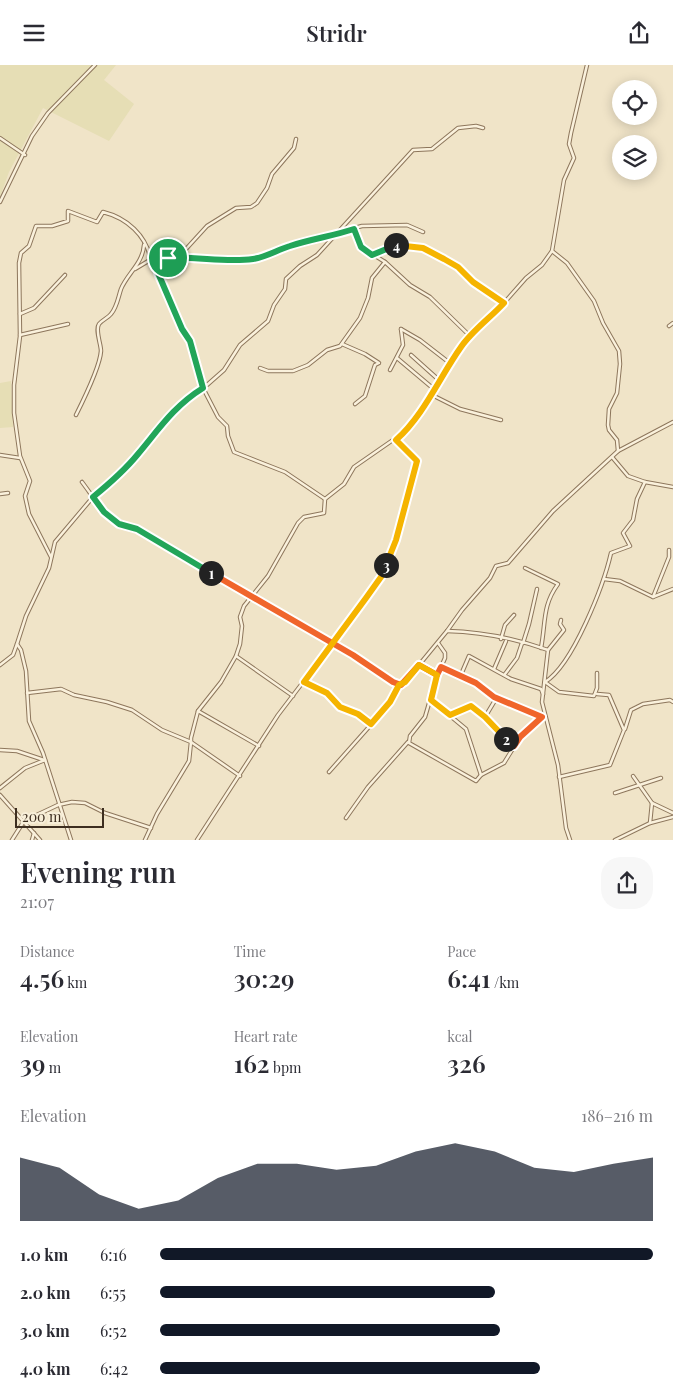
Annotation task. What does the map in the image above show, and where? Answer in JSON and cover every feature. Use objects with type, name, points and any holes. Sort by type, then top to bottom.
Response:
[{"type":"street","points":[[0,202],[25,155],[32,136],[48,113],[94,65]]},
{"type":"street","points":[[145,840],[157,814],[189,761],[198,711],[221,683],[236,656],[242,626],[240,617],[244,606],[268,576],[298,523],[304,517],[324,513],[325,499],[344,484],[354,467],[372,456],[382,446],[396,440],[403,433],[435,390],[470,336],[504,303],[526,278],[542,265],[552,251],[564,180],[574,158],[569,145],[587,65]]},
{"type":"street","points":[[0,665],[13,655],[26,616],[52,558],[52,549],[55,541],[93,497],[128,465],[158,426],[186,399],[203,388],[224,370],[240,345],[268,321],[274,305],[284,289],[286,279],[300,266],[317,255],[413,150],[432,149],[458,128],[476,126],[483,128]]},
{"type":"street","points":[[0,138],[25,155]]},
{"type":"street","points":[[296,139],[294,148],[272,174],[267,188],[257,203],[251,207],[236,209],[207,226],[186,249],[168,258],[159,267],[158,273],[182,329],[190,341],[203,388],[218,417],[227,426],[228,437],[234,452],[285,472],[325,499]]},
{"type":"street","points":[[52,558],[29,514],[25,496],[30,481],[20,458],[14,413],[20,335],[19,263],[21,253],[29,246],[36,226],[52,226],[68,221],[68,211],[97,222],[103,212],[125,220],[141,236],[151,260]]},
{"type":"street","points":[[134,270],[151,260],[168,258],[186,257],[224,261],[255,259],[288,246],[362,226],[404,225],[423,232]]},
{"type":"street","points":[[354,229],[361,247],[385,262],[410,285],[430,297],[470,336]]},
{"type":"street","points":[[76,415],[88,393],[93,373],[100,362],[101,349],[97,329],[99,324],[112,313],[122,288],[134,270],[143,251],[144,244]]},
{"type":"street","points":[[372,255],[399,245],[423,248],[458,267],[473,282],[504,303]]},
{"type":"street","points":[[552,251],[567,263],[594,301],[619,351],[620,364],[617,393],[609,409],[608,425],[609,430],[617,440],[618,451]]},
{"type":"street","points":[[260,368],[268,371],[293,371],[308,365],[327,350],[342,344],[360,318],[368,298],[372,278],[385,262]]},
{"type":"street","points":[[20,314],[34,308],[65,275]]},
{"type":"street","points":[[669,326],[673,323]]},
{"type":"street","points":[[20,335],[68,324]]},
{"type":"street","points":[[390,370],[403,345],[401,329],[420,340],[451,363]]},
{"type":"street","points":[[342,344],[365,354],[379,363],[375,365],[365,396],[356,404]]},
{"type":"street","points":[[411,355],[440,381]]},
{"type":"street","points":[[397,358],[435,390]]},
{"type":"street","points":[[432,394],[460,409],[501,420]]},
{"type":"street","points":[[329,772],[390,702],[399,685],[405,682],[438,643],[462,609],[490,577],[496,566],[508,563],[553,511],[618,451],[673,422]]},
{"type":"street","points":[[197,840],[293,696],[381,577],[396,540],[417,461],[396,440]]},
{"type":"street","points":[[0,455],[20,458]]},
{"type":"street","points":[[612,457],[628,476],[645,482],[673,487]]},
{"type":"street","points":[[82,482],[104,512],[119,524],[137,529],[399,685]]},
{"type":"street","points":[[545,682],[551,678],[572,651],[576,638],[598,597],[611,553],[629,548],[624,531],[633,520],[637,499],[645,482]]},
{"type":"street","points":[[0,494],[8,493]]},
{"type":"street","points":[[653,597],[669,557],[669,550]]},
{"type":"street","points":[[525,568],[558,584],[547,600],[541,648]]},
{"type":"street","points":[[604,579],[620,581],[653,597],[673,589]]},
{"type":"street","points":[[505,674],[517,658],[529,625],[537,589]]},
{"type":"street","points":[[501,639],[505,625],[514,615]]},
{"type":"street","points":[[561,620],[563,634],[548,651],[543,715],[551,735],[560,777],[566,828],[570,840]]},
{"type":"street","points":[[447,631],[465,632],[522,643],[548,651]]},
{"type":"street","points":[[494,669],[506,640]]},
{"type":"street","points":[[346,818],[368,787],[408,742],[416,727],[426,717],[437,675],[446,656],[438,643]]},
{"type":"street","points":[[17,645],[21,650],[26,671],[29,721],[45,760],[58,805],[71,840]]},
{"type":"street","points":[[236,656],[293,696]]},
{"type":"street","points":[[460,677],[469,656],[522,683],[542,689],[544,694]]},
{"type":"street","points":[[419,665],[437,675]]},
{"type":"street","points":[[441,667],[497,697],[543,715]]},
{"type":"street","points":[[597,673],[597,694]]},
{"type":"street","points":[[304,682],[327,693],[340,707],[358,714],[371,724]]},
{"type":"street","points":[[545,682],[559,692],[609,695],[624,730]]},
{"type":"street","points":[[27,693],[61,689],[74,695],[132,710],[162,730],[191,742],[240,776]]},
{"type":"street","points":[[485,717],[497,697]]},
{"type":"street","points":[[431,700],[466,729],[480,775]]},
{"type":"street","points":[[560,777],[610,765],[631,710],[643,704],[670,700],[673,702]]},
{"type":"street","points":[[450,715],[471,706],[514,746]]},
{"type":"street","points":[[198,711],[259,746]]},
{"type":"street","points":[[408,742],[476,781],[480,775],[504,763],[520,737],[543,715]]},
{"type":"street","points":[[0,750],[17,751],[45,760]]},
{"type":"street","points":[[0,788],[24,768],[45,760]]},
{"type":"street","points":[[633,776],[652,803],[673,813]]},
{"type":"street","points":[[615,793],[661,779]]},
{"type":"street","points":[[0,795],[40,840]]},
{"type":"street","points":[[12,840],[24,821],[58,805],[72,802],[85,803],[105,813],[151,829]]},
{"type":"street","points":[[650,823],[652,803]]},
{"type":"street","points":[[616,840],[650,823],[673,817]]},
{"type":"street","points":[[32,840],[34,833]]},
{"type":"shaded area","points":[[0,65],[116,65],[104,80],[134,104],[109,141],[43,108],[9,172],[0,197]]},
{"type":"shaded area","points":[[11,381],[13,427],[0,428],[0,383]]},
{"type":"route","points":[[168,258],[162,262],[158,273],[163,289],[182,329],[190,341],[198,363],[203,388],[186,399],[158,426],[138,455],[93,497],[104,512],[119,524],[137,529],[332,644],[353,655],[383,677],[399,685],[405,682],[419,665],[437,675],[441,667],[470,682],[476,683],[494,697],[542,717],[520,737],[514,746],[471,706],[450,715],[431,700],[437,675],[426,670],[419,665],[405,682],[401,685],[399,685],[390,702],[371,724],[358,714],[340,707],[327,693],[304,682],[320,662],[332,644],[381,577],[396,540],[417,461],[396,440],[435,390],[460,348],[504,303],[473,282],[458,267],[423,248],[399,245],[372,255],[361,247],[354,229],[288,246],[255,259],[224,261],[186,257],[168,258]]}]
